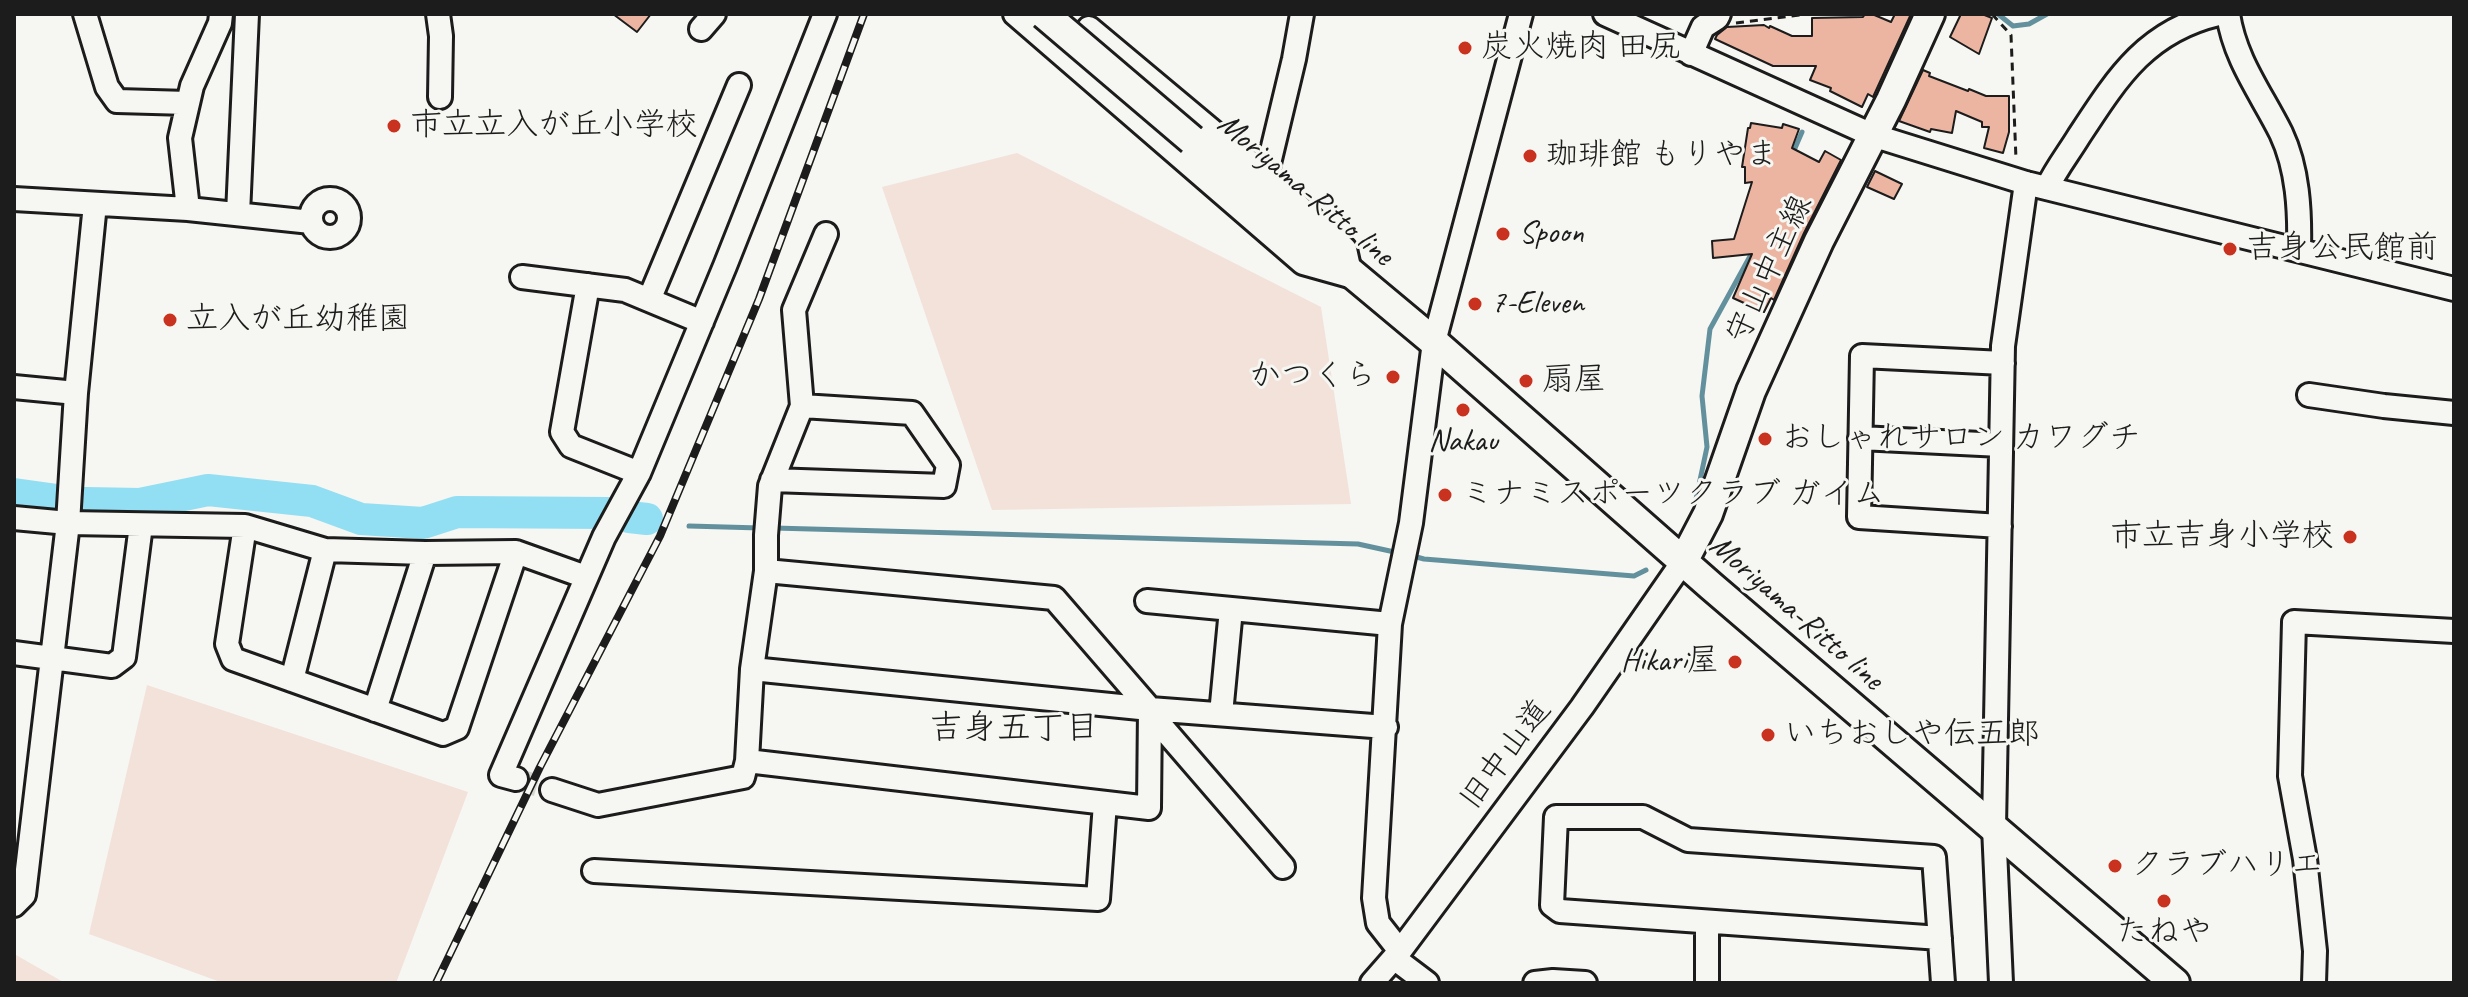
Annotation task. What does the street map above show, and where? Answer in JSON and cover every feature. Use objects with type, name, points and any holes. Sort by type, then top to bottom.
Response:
[{"type":"main road","name":"Moriyama-Ritto line","points":[[1044,14],[1434,342],[1723,596],[2175,983]]},
{"type":"main road","name":"守山中主線","points":[[1684,560],[1708,514],[1757,377],[1819,241],[1891,100],[1930,14]]},
{"type":"street","points":[[85,14],[107,87],[117,101],[188,103]]},
{"type":"street","points":[[188,209],[180,138],[192,86],[220,23],[221,14]]},
{"type":"street","points":[[238,214],[247,14]]},
{"type":"street","points":[[438,14],[441,36],[440,97]]},
{"type":"street","points":[[516,779],[501,775],[604,537],[639,473],[825,14]]},
{"type":"street","points":[[1015,14],[1303,263],[1354,275]]},
{"type":"street","points":[[1266,176],[1302,14]]},
{"type":"street","points":[[1605,14],[1872,135],[2037,186],[2454,289]]},
{"type":"street","points":[[2001,983],[1994,827],[2003,346],[2037,186],[2058,165],[2132,61],[2169,34],[2218,14]]},
{"type":"street","points":[[2228,14],[2231,37],[2242,64],[2281,135],[2291,161],[2300,219],[2299,250]]},
{"type":"street","points":[[1427,983],[1397,955],[1378,923],[1374,898],[1390,624],[1411,523],[1434,342],[1513,16]]},
{"type":"street","points":[[1691,54],[1703,27],[1718,16]]},
{"type":"street","points":[[1065,57],[1089,28],[1266,176],[1345,249],[1354,275]]},
{"type":"street","points":[[649,300],[739,85]]},
{"type":"street","points":[[14,199],[188,209],[311,222]]},
{"type":"street","points":[[14,905],[24,895],[22,837],[52,658],[68,523],[76,393],[95,204]]},
{"type":"street","points":[[552,790],[598,805],[743,777],[747,761],[752,669],[766,571],[766,528],[772,480],[802,406],[794,310],[826,234]]},
{"type":"street","points":[[522,277],[625,290],[702,322]]},
{"type":"street","points":[[588,285],[562,432],[571,446],[639,473]]},
{"type":"street","points":[[2000,526],[1859,517],[1860,438],[1862,356],[2003,363]]},
{"type":"street","points":[[14,387],[76,393]]},
{"type":"street","points":[[2309,395],[2454,413]]},
{"type":"street","points":[[772,480],[944,486],[948,465],[912,413],[802,406]]},
{"type":"street","points":[[1860,438],[2001,445]]},
{"type":"street","points":[[14,518],[68,523],[245,526],[325,550],[516,552],[586,577]]},
{"type":"street","points":[[14,653],[112,666],[124,657],[141,525]]},
{"type":"street","points":[[245,526],[227,644],[233,659],[443,734],[457,728],[516,552]]},
{"type":"street","points":[[292,680],[325,550]]},
{"type":"street","points":[[375,710],[425,553]]},
{"type":"street","name":"旧中山道","points":[[1372,983],[1397,955],[1582,707],[1684,560]]},
{"type":"street","points":[[766,571],[1054,598],[1283,867]]},
{"type":"street","points":[[1147,601],[1390,624]]},
{"type":"street","points":[[1221,714],[1231,609]]},
{"type":"street","points":[[2314,983],[2315,951],[2290,776],[2294,622],[2454,631]]},
{"type":"street","points":[[752,669],[1150,711],[1386,727]]},
{"type":"street","points":[[747,761],[1149,808],[1150,711]]},
{"type":"street","points":[[594,871],[1098,899],[1105,803]]},
{"type":"street","points":[[1940,938],[1560,911],[1552,905],[1556,817],[1643,817],[1688,840],[1934,857],[1940,938],[1943,983]]},
{"type":"street","points":[[1707,922],[1707,983]]},
{"type":"street","points":[[1535,983],[1585,983]]},
{"type":"path","points":[[1718,16],[1724,25],[1807,14]]},
{"type":"path","points":[[1992,14],[2011,35],[2015,162]]},
{"type":"shaded area","points":[[1017,153],[1321,307],[1351,504],[992,510],[882,187]]},
{"type":"shaded area","points":[[147,685],[468,792],[396,983],[223,983],[89,934]]},
{"type":"shaded area","points":[[16,955],[65,983],[14,983]]},
{"type":"building","points":[[613,14],[651,14],[637,32]]},
{"type":"building","points":[[1865,14],[1891,22],[1895,14],[1911,14],[1873,97],[1868,94],[1862,107],[1830,91],[1831,88],[1810,80],[1816,66],[1773,66],[1715,39],[1727,27],[1764,25],[1792,36],[1812,36],[1812,18],[1863,17]]},
{"type":"building","points":[[1961,14],[1982,14],[1992,18],[1979,54],[1950,37]]},
{"type":"building","points":[[1923,70],[1930,73],[1929,76],[1968,91],[1986,96],[2009,96],[2009,132],[2003,153],[1984,148],[1989,127],[1982,127],[1982,122],[1956,111],[1952,133],[1931,129],[1930,132],[1899,121]]},
{"type":"building","points":[[1751,123],[1782,128],[1783,124],[1799,129],[1792,148],[1819,162],[1825,151],[1841,160],[1774,300],[1771,298],[1764,312],[1733,298],[1752,254],[1713,258],[1712,241],[1734,239],[1752,182],[1745,183],[1745,167],[1742,167]]},
{"type":"building","points":[[1875,171],[1902,184],[1894,199],[1867,187]]},
{"type":"waterway","points":[[1998,14],[2013,26],[2029,24],[2047,14]]},
{"type":"waterway","points":[[1792,155],[1802,132]]},
{"type":"waterway","points":[[1696,499],[1707,447],[1702,396],[1710,329],[1754,249]]},
{"type":"waterway","points":[[85,503],[140,504],[208,490],[312,501],[361,519],[423,523],[457,512],[607,513]]},
{"type":"waterway","points":[[14,494],[57,500]]},
{"type":"waterway","points":[[629,517],[647,519]]},
{"type":"waterway","points":[[689,526],[760,528]]},
{"type":"waterway","points":[[774,528],[1358,544],[1399,553]]},
{"type":"waterway","points":[[1409,555],[1424,559],[1634,576],[1646,570]]},
{"type":"tunnel","points":[[516,779],[552,790]]},
{"type":"railway","points":[[436,983],[540,767],[660,536],[759,299],[864,14]]},
{"type":"place","name":"炭火焼肉 田尻","points":[[1465,48]]},
{"type":"place","name":"市立立入が丘小学校","points":[[394,126]]},
{"type":"place","name":"珈琲館 もりやま","points":[[1530,156]]},
{"type":"place","name":"Spoon","points":[[1503,234]]},
{"type":"place","name":"吉身公民館前","points":[[2230,249]]},
{"type":"place","name":"7-Eleven","points":[[1475,304]]},
{"type":"place","name":"立入が丘幼稚園","points":[[170,320]]},
{"type":"place","name":"かつくら","points":[[1393,377]]},
{"type":"place","name":"扇屋","points":[[1526,381]]},
{"type":"place","name":"Nakau","points":[[1463,410]]},
{"type":"place","name":"おしゃれサロン カワグチ","points":[[1765,439]]},
{"type":"place","name":"ミナミスポーツクラブ ガイム","points":[[1445,495]]},
{"type":"place","name":"市立吉身小学校","points":[[2350,537]]},
{"type":"place","name":"Hikari屋","points":[[1735,662]]},
{"type":"place","name":"いちおしや伝五郎","points":[[1768,735]]},
{"type":"place","name":"クラブハリエ","points":[[2115,866]]},
{"type":"place","name":"たねや","points":[[2164,901]]},
{"type":"district","name":"吉身五丁目","points":[[1014,729]]}]
